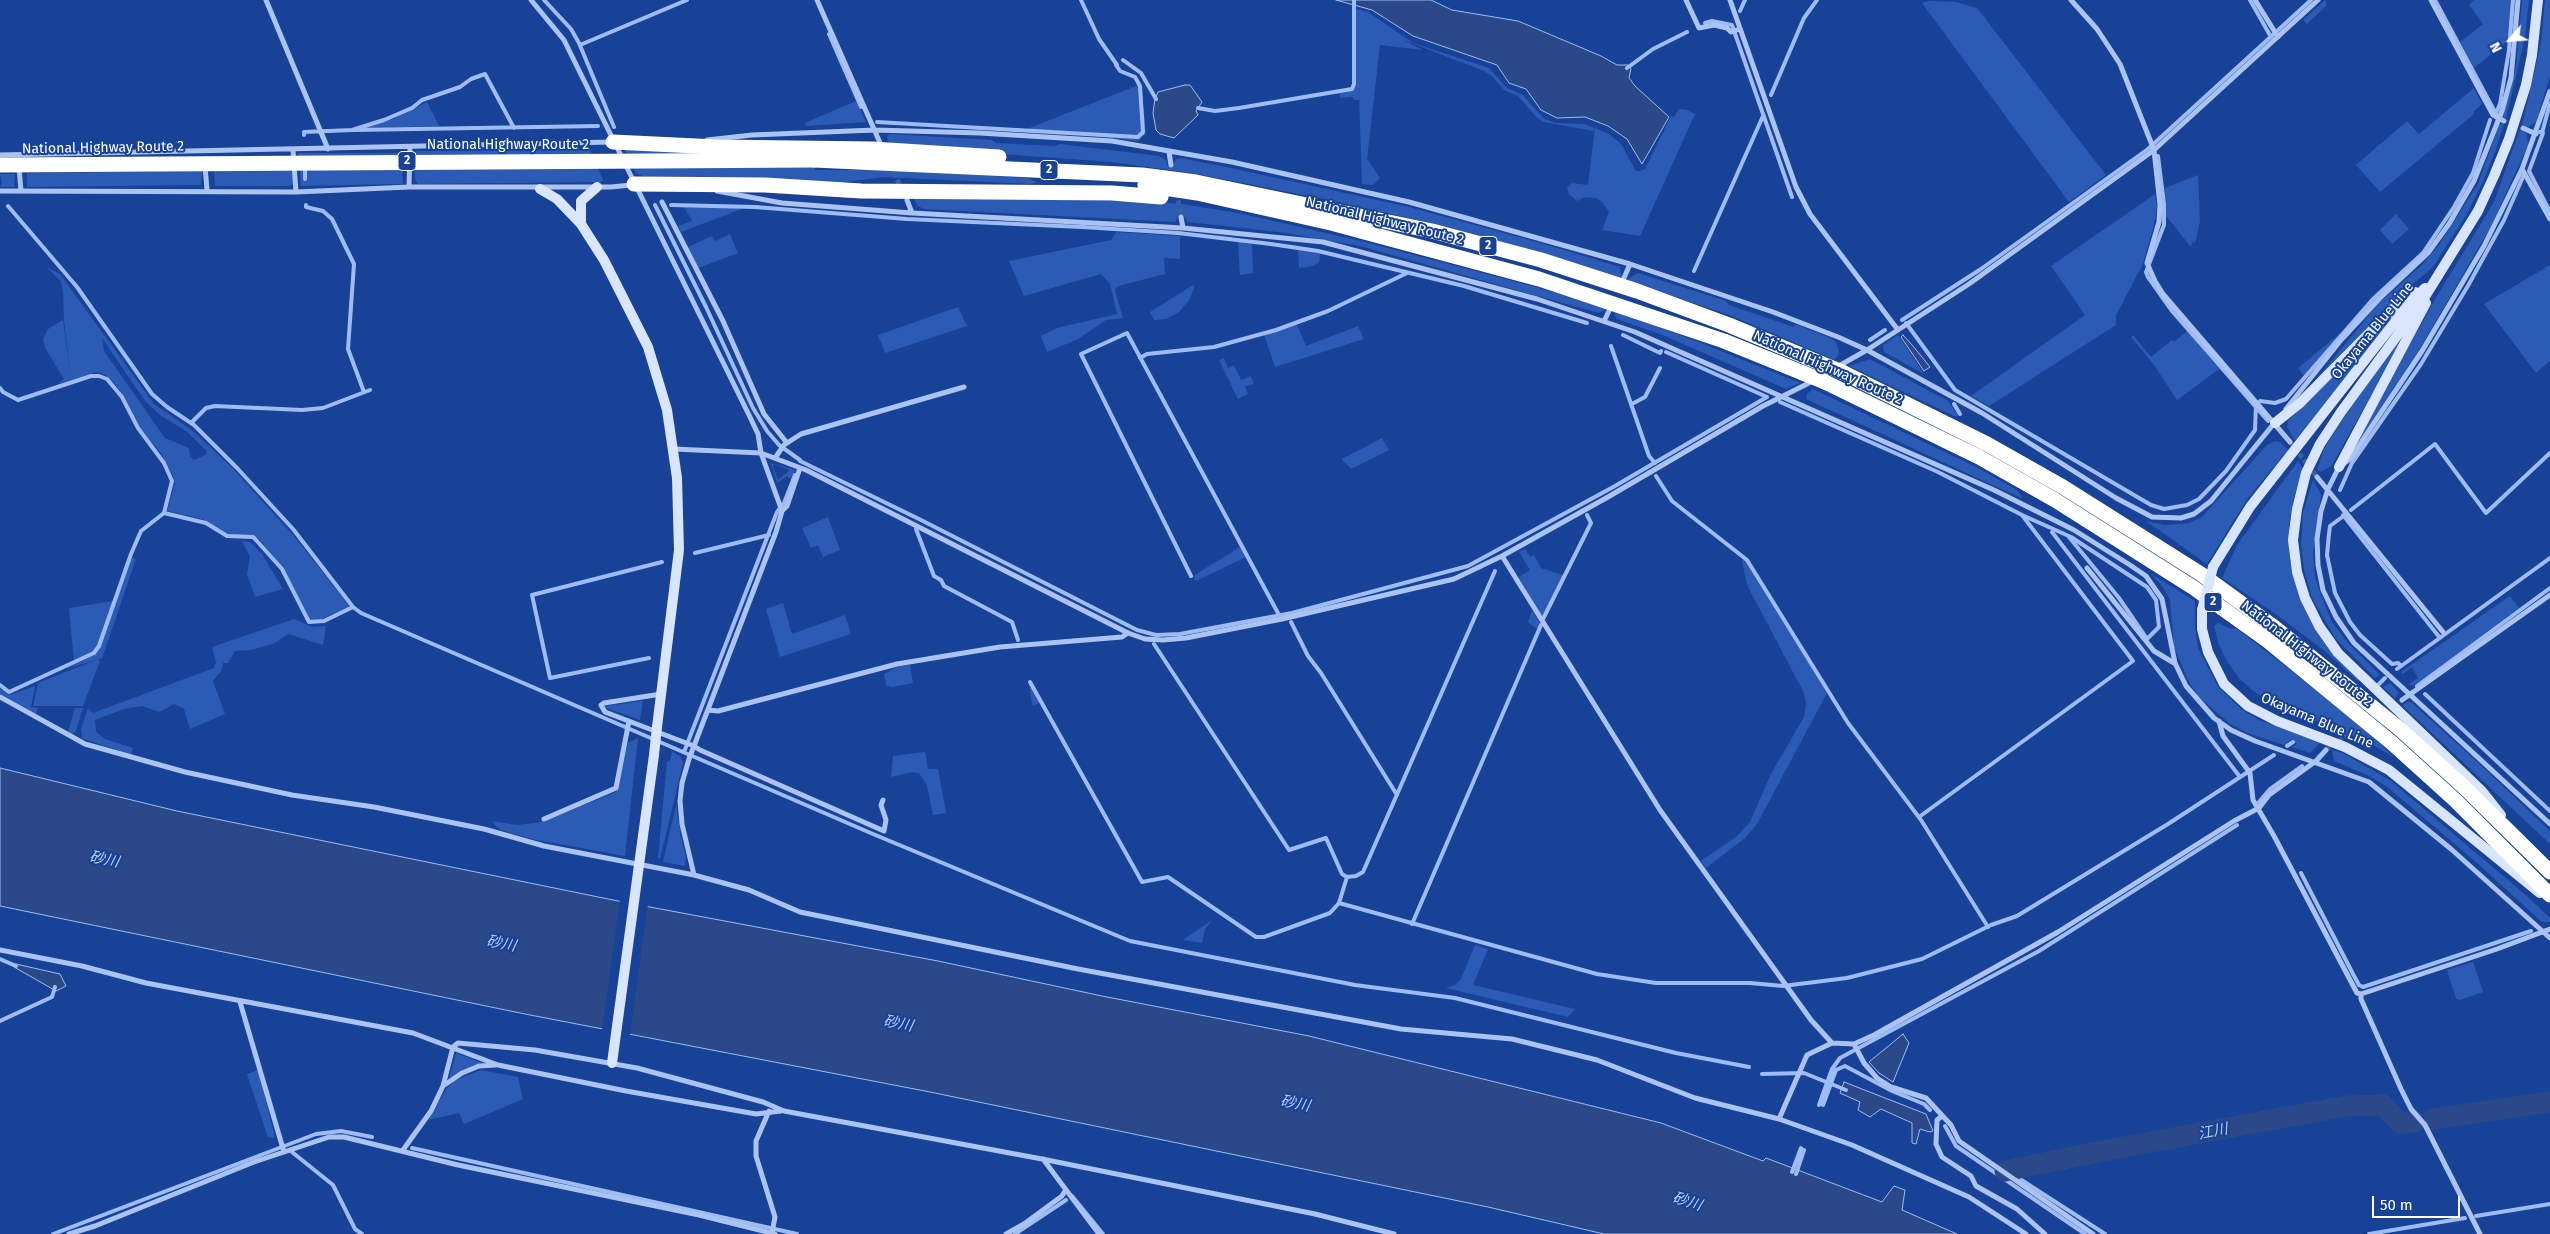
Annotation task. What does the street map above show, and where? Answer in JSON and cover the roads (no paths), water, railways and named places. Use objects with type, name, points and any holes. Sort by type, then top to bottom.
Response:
[{"type":"highway","points":[[613,142],[958,154],[1077,164],[1142,174]]},
{"type":"highway","name":"National Highway Route 2","points":[[0,165],[814,160],[1142,174],[1196,182],[1332,210],[1432,232],[1541,260],[1729,325],[1842,372],[1987,444],[2063,487],[2201,574],[2274,627],[2401,730],[2550,872]]},
{"type":"highway","name":"National Highway Route 2","points":[[957,166],[1001,174],[1112,181],[1197,193],[1258,206],[1431,249],[1539,279],[1724,341],[1825,382],[1933,433],[2055,500],[2130,546],[2216,604],[2268,641],[2392,742],[2455,800],[2550,895]]},
{"type":"highway","points":[[634,184],[765,185],[861,191],[1112,193],[1258,206]]},
{"type":"main road","name":"Okayama Blue Line","points":[[2528,849],[2482,791],[2338,653],[2319,626],[2305,598],[2297,572],[2293,540],[2297,509],[2306,473],[2320,444],[2341,412],[2421,303],[2478,211],[2509,139],[2532,55],[2538,0]]},
{"type":"main road","points":[[581,224],[581,201],[597,188]]},
{"type":"main road","points":[[540,189],[557,199],[581,224],[622,295],[648,347],[666,410],[674,449],[679,515],[679,550],[662,694],[612,1063]]},
{"type":"main road","name":"Okayama Blue Line","points":[[2438,275],[2405,309],[2250,506],[2213,567],[2202,610],[2202,629],[2208,652],[2224,684],[2248,706],[2277,721],[2346,747],[2389,770],[2550,902]]},
{"type":"main road","points":[[2275,423],[2300,404],[2398,304],[2438,275]]},
{"type":"main road","points":[[2339,467],[2420,316],[2438,275]]},
{"type":"street","points":[[266,0],[328,149]]},
{"type":"street","points":[[531,0],[564,40],[758,434],[761,453],[781,509],[776,532],[708,710],[690,744],[692,752],[682,783],[680,801],[682,824],[694,875]]},
{"type":"street","points":[[817,0],[882,144]]},
{"type":"street","points":[[1686,0],[1699,28],[1714,25],[1736,30]]},
{"type":"street","points":[[1730,0],[1736,30],[1796,187],[1810,214],[1898,330]]},
{"type":"street","points":[[2071,0],[2096,29],[2120,64],[2153,147],[2160,205],[2159,222],[2148,267],[2163,294],[2290,442]]},
{"type":"street","points":[[2255,0],[2276,35]]},
{"type":"street","points":[[674,449],[761,453],[800,468],[852,491],[1128,633],[1144,639],[1162,640],[1282,619],[1454,579],[1502,556],[1867,350],[1969,284],[2153,147],[2276,35],[2318,0]]},
{"type":"street","points":[[2432,0],[2497,120]]},
{"type":"street","points":[[680,144],[752,135],[875,130],[980,133],[1112,141],[1232,162],[1410,202],[1630,264],[1773,312],[1867,350],[1982,413],[2116,498],[2152,517],[2181,518],[2194,514],[2211,501],[2341,340],[2380,298],[2428,253],[2449,224],[2474,181],[2497,120],[2510,78],[2518,0]]},
{"type":"street","points":[[2550,91],[2522,169],[2496,225],[2422,351],[2350,459],[2339,467],[2328,489],[2321,511],[2317,539],[2318,565],[2323,590],[2336,617],[2354,643],[2550,824]]},
{"type":"street","points":[[2497,120],[2504,121]]},
{"type":"street","points":[[2523,128],[2536,134]]},
{"type":"street","points":[[0,155],[410,148],[613,142]]},
{"type":"street","points":[[410,148],[410,187]]},
{"type":"street","points":[[293,150],[296,192]]},
{"type":"street","points":[[204,152],[207,190]]},
{"type":"street","points":[[1169,152],[1171,165]]},
{"type":"street","points":[[18,154],[21,191]]},
{"type":"street","points":[[2522,169],[2550,220]]},
{"type":"street","points":[[0,191],[207,190],[296,192],[410,187],[597,188],[634,184]]},
{"type":"street","points":[[681,184],[782,203],[912,213],[1183,228],[1323,242],[1474,281],[1636,332],[1994,490],[2074,530],[2130,565],[2150,581],[2162,599],[2175,663],[2186,686],[2199,702],[2219,721],[2255,741],[2316,761],[2369,782],[2451,849],[2550,938]]},
{"type":"street","points":[[907,200],[912,213]]},
{"type":"street","points":[[662,202],[723,322],[764,414],[784,446]]},
{"type":"street","points":[[1181,217],[1183,228]]},
{"type":"street","points":[[1624,278],[1630,264]]},
{"type":"street","points":[[1604,321],[1610,309]]},
{"type":"street","points":[[775,458],[784,446],[801,434],[964,387]]},
{"type":"street","points":[[781,509],[787,506],[800,468]]},
{"type":"street","points":[[2318,477],[2443,632]]},
{"type":"street","points":[[1502,556],[1660,810],[1786,985],[1832,1043]]},
{"type":"street","points":[[2087,568],[2154,651],[2175,663]]},
{"type":"street","points":[[2402,700],[2412,695],[2550,595]]},
{"type":"street","points":[[708,710],[718,710],[897,664],[1000,647],[1122,637],[1128,633]]},
{"type":"street","points":[[662,694],[601,705],[605,712],[629,723],[690,744],[884,831],[886,820],[882,804],[883,800]]},
{"type":"street","points":[[0,697],[66,736],[133,759],[292,795],[374,807],[484,829],[544,846],[639,866],[694,875],[750,890],[800,912],[1078,969],[1401,1029],[1512,1039],[1598,1060],[1695,1098],[1779,1119],[1852,1145],[1969,1197],[2026,1234]]},
{"type":"street","points":[[2219,721],[2223,736],[2249,771],[2252,796],[2354,989],[2361,994]]},
{"type":"street","points":[[544,819],[616,788],[629,723]]},
{"type":"street","points":[[1856,1048],[1874,1035],[2050,936],[2234,821],[2259,808],[2269,795],[2316,761],[2326,750]]},
{"type":"street","points":[[2361,994],[2497,949],[2550,929]]},
{"type":"street","points":[[0,950],[82,966],[146,983],[240,1002],[413,1033],[498,1065],[626,1091],[756,1114],[784,1111]]},
{"type":"street","points":[[2361,994],[2361,1000],[2401,1089],[2411,1109],[2425,1125],[2480,1234]]},
{"type":"street","points":[[240,1002],[283,1148]]},
{"type":"street","points":[[403,1150],[431,1111],[444,1086],[453,1047],[458,1043],[535,1050],[612,1063],[670,1077],[784,1111],[1042,1159],[1315,1214],[1394,1234]]},
{"type":"street","points":[[1779,1119],[1807,1055],[1832,1043],[1856,1048],[1877,1078],[1891,1087],[1926,1098],[1950,1125],[1959,1141],[2093,1234]]},
{"type":"street","points":[[444,1086],[462,1073],[479,1066],[498,1065]]},
{"type":"street","points":[[69,1234],[283,1148],[329,1137],[344,1137],[458,1165],[773,1231],[775,1217],[756,1156],[756,1141],[771,1106]]},
{"type":"street","points":[[1942,1116],[1938,1120],[1936,1144],[1942,1157],[1972,1176],[1976,1186],[2017,1209],[2045,1234]]},
{"type":"street","points":[[1042,1159],[1099,1234]]},
{"type":"street","points":[[1006,1234],[1024,1224],[1062,1196],[1065,1191]]},
{"type":"water","points":[[1336,0],[1431,0],[1452,10],[1518,21],[1601,56],[1617,65],[1628,65],[1631,68],[1629,78],[1635,86],[1669,117],[1642,164],[1627,139],[1608,126],[1585,117],[1557,118],[1541,110],[1526,89],[1509,83],[1497,65],[1413,36],[1372,10]]},
{"type":"water","points":[[1190,85],[1202,102],[1196,111],[1198,115],[1174,138],[1160,134],[1156,130],[1153,113],[1158,92]]},
{"type":"water","points":[[1903,335],[1930,367],[1924,371],[1901,337]]},
{"type":"water","name":"砂川","points":[[0,768],[177,811],[618,901],[938,961],[1102,996],[1309,1036],[1661,1123],[1763,1161],[1766,1158],[1882,1202],[1894,1186],[1905,1190],[1902,1210],[1957,1234],[1604,1234],[1488,1207],[930,1092],[525,1014],[0,906]]},
{"type":"water","points":[[16,964],[60,974],[66,986],[56,991],[14,967],[13,965]]},
{"type":"water","points":[[1903,1034],[1909,1043],[1893,1082],[1879,1073],[1869,1062]]},
{"type":"water","points":[[1844,1082],[1926,1114],[1933,1131],[1920,1129],[1916,1144],[1912,1143],[1912,1123],[1881,1109],[1870,1117],[1858,1110],[1860,1102],[1840,1093]]},
{"type":"waterway","points":[[544,0],[571,29],[579,43],[614,127]]},
{"type":"waterway","points":[[580,45],[687,0]]},
{"type":"waterway","points":[[1081,0],[1099,39],[1117,65]]},
{"type":"waterway","points":[[1198,108],[1215,111],[1352,89],[1354,84],[1354,0]]},
{"type":"waterway","points":[[1740,11],[1745,0]]},
{"type":"waterway","points":[[1771,95],[1804,18],[1817,0]]},
{"type":"waterway","points":[[2250,0],[2271,37]]},
{"type":"waterway","points":[[1902,320],[1981,269],[2148,149],[2311,0]]},
{"type":"waterway","points":[[2435,0],[2496,114]]},
{"type":"waterway","points":[[2495,115],[2500,104],[2509,50],[2513,0]]},
{"type":"waterway","points":[[1705,23],[1712,21],[1732,25],[1792,197]]},
{"type":"waterway","points":[[1627,68],[1653,49],[1687,32]]},
{"type":"waterway","points":[[829,34],[861,107]]},
{"type":"waterway","points":[[1123,60],[1141,73],[1156,99]]},
{"type":"waterway","points":[[877,122],[1138,137],[1143,132],[1140,86],[1135,77],[1120,71],[1116,65]]},
{"type":"waterway","points":[[304,135],[304,132],[352,130],[384,120],[412,108],[422,100],[460,87],[471,79],[485,74],[514,128]]},
{"type":"waterway","points":[[2542,133],[2550,103]]},
{"type":"waterway","points":[[1694,271],[1763,116]]},
{"type":"waterway","points":[[2260,401],[2275,403],[2286,399],[2373,299],[2423,253],[2454,207],[2473,173],[2490,120]]},
{"type":"waterway","points":[[354,130],[598,126]]},
{"type":"waterway","points":[[2540,132],[2543,133],[2529,171],[2550,212]]},
{"type":"waterway","points":[[2158,156],[2164,204],[2164,225],[2146,272],[2148,277],[2172,311],[2268,421]]},
{"type":"waterway","points":[[305,166],[305,179]]},
{"type":"waterway","points":[[2340,490],[2352,463],[2421,364],[2469,284],[2504,220],[2523,177]]},
{"type":"waterway","points":[[306,205],[306,207],[323,211],[332,219],[354,264],[348,349],[364,392]]},
{"type":"waterway","points":[[655,205],[706,307],[753,408],[767,431],[779,445],[800,460]]},
{"type":"waterway","points":[[671,205],[755,207],[907,219],[1178,233],[1271,244],[1318,251],[1464,286],[1587,323]]},
{"type":"waterway","points":[[8,206],[77,287],[152,394],[167,407],[194,425],[238,469],[293,529],[353,607],[361,613],[873,834],[1130,941],[1355,985],[1455,998],[1676,1053],[1749,1067]]},
{"type":"waterway","points":[[1140,358],[1147,354],[1214,347],[1276,330],[1328,311],[1407,273]]},
{"type":"waterway","points":[[1906,323],[1955,390],[2151,505],[2164,509],[2187,505],[2199,499],[2226,471],[2255,430],[2256,405]]},
{"type":"waterway","points":[[1870,340],[1885,330]]},
{"type":"waterway","points":[[1191,576],[1081,354],[1127,333],[1279,615]]},
{"type":"waterway","points":[[1623,335],[1660,353],[1661,351]]},
{"type":"waterway","points":[[1611,346],[1649,456],[1655,463]]},
{"type":"waterway","points":[[1666,352],[1767,397]]},
{"type":"waterway","points":[[1632,404],[1645,397],[1660,368]]},
{"type":"waterway","points":[[0,388],[3,392],[18,400],[91,376],[107,379],[122,397],[138,428],[164,463],[172,481],[164,513]]},
{"type":"waterway","points":[[191,423],[206,408],[215,406],[302,410],[323,408],[370,390]]},
{"type":"waterway","points":[[800,461],[921,520],[1137,630],[1156,635],[1180,634],[1292,613],[1468,566],[1615,486],[1767,397]]},
{"type":"waterway","points":[[1780,402],[1938,472],[2022,515],[2133,661],[1919,817]]},
{"type":"waterway","points":[[1954,404],[1960,414]]},
{"type":"waterway","points":[[2351,510],[2435,444],[2486,513],[2550,453]]},
{"type":"waterway","points":[[684,752],[777,512],[784,503],[795,475]]},
{"type":"waterway","points":[[1656,476],[1672,501],[1747,560],[1848,723],[1921,820],[1988,927]]},
{"type":"waterway","points":[[0,685],[9,692],[94,653],[99,646],[131,554],[141,531],[164,513],[206,523],[227,536],[253,537],[282,569],[309,622],[324,621],[353,607]]},
{"type":"waterway","points":[[1543,619],[1591,523],[1587,515]]},
{"type":"waterway","points":[[2022,515],[2071,537],[2147,587],[2156,600],[2159,627],[2148,638]]},
{"type":"waterway","points":[[2343,515],[2440,638]]},
{"type":"waterway","points":[[2345,515],[2330,526],[2327,555],[2335,593],[2350,622],[2360,635],[2392,664],[2398,663],[2401,666]]},
{"type":"waterway","points":[[916,529],[934,576],[941,580],[944,586],[1012,622],[1018,640]]},
{"type":"waterway","points":[[2052,532],[2240,777]]},
{"type":"waterway","points":[[695,553],[769,535]]},
{"type":"waterway","points":[[2069,537],[2119,598],[2147,639]]},
{"type":"waterway","points":[[2397,669],[2550,558]]},
{"type":"waterway","points":[[649,658],[550,678],[532,595],[662,562]]},
{"type":"waterway","points":[[1339,903],[1347,877],[1356,876],[1363,872],[1495,571]]},
{"type":"waterway","points":[[2417,686],[2550,588]]},
{"type":"waterway","points":[[1291,622],[1308,656],[1321,673],[1397,795]]},
{"type":"waterway","points":[[1412,924],[1541,625]]},
{"type":"waterway","points":[[1154,644],[1289,850],[1326,838],[1342,874],[1347,877]]},
{"type":"waterway","points":[[2379,684],[2385,678]]},
{"type":"waterway","points":[[1030,682],[1142,882],[1168,877],[1256,937],[1264,937],[1330,913],[1339,903],[1597,974],[1656,983],[1750,983],[1783,986],[1847,978],[1922,959],[1991,925],[2017,916],[2168,824],[2274,755]]},
{"type":"waterway","points":[[2425,694],[2550,811]]},
{"type":"waterway","points":[[2287,746],[2293,742]]},
{"type":"waterway","points":[[2259,802],[2270,789],[2302,766]]},
{"type":"waterway","points":[[1819,1105],[1832,1069],[1840,1058],[2039,951],[2237,825]]},
{"type":"waterway","points":[[2301,873],[2353,974],[2359,985],[2363,987],[2531,931]]},
{"type":"waterway","points":[[0,959],[16,966]]},
{"type":"waterway","points":[[0,1021],[52,997],[55,987]]},
{"type":"waterway","points":[[1823,1105],[1836,1070],[1845,1066],[1892,1091],[1924,1104],[1930,1110]]},
{"type":"waterway","points":[[1762,1074],[1804,1073],[1846,1090]]},
{"type":"waterway","name":"江川","points":[[2433,1119],[2550,1102]]},
{"type":"waterway","name":"江川","points":[[2005,1171],[2346,1106],[2383,1105],[2400,1123],[2415,1122]]},
{"type":"waterway","points":[[1945,1126],[1956,1146],[2085,1234]]},
{"type":"waterway","points":[[53,1234],[316,1134],[341,1131],[372,1137]]},
{"type":"waterway","points":[[412,1148],[797,1234]]},
{"type":"waterway","points":[[1792,1172],[1801,1148]]},
{"type":"waterway","points":[[1796,1174],[1804,1150]]},
{"type":"waterway","points":[[292,1152],[333,1185],[355,1229],[362,1234]]},
{"type":"waterway","points":[[2006,1170],[2105,1234]]},
{"type":"waterway","points":[[1072,1196],[1103,1234]]},
{"type":"waterway","points":[[1015,1234],[1066,1200]]},
{"type":"waterway","points":[[2476,1216],[2550,1204]]},
{"type":"waterway","points":[[2369,1234],[2465,1218]]},
{"type":"tunnel","points":[[891,166],[901,188]]},
{"type":"tunnel","points":[[1177,193],[1181,217]]},
{"type":"tunnel","points":[[2290,442],[2317,477]]},
{"type":"tunnel","points":[[2326,750],[2380,714]]}]
